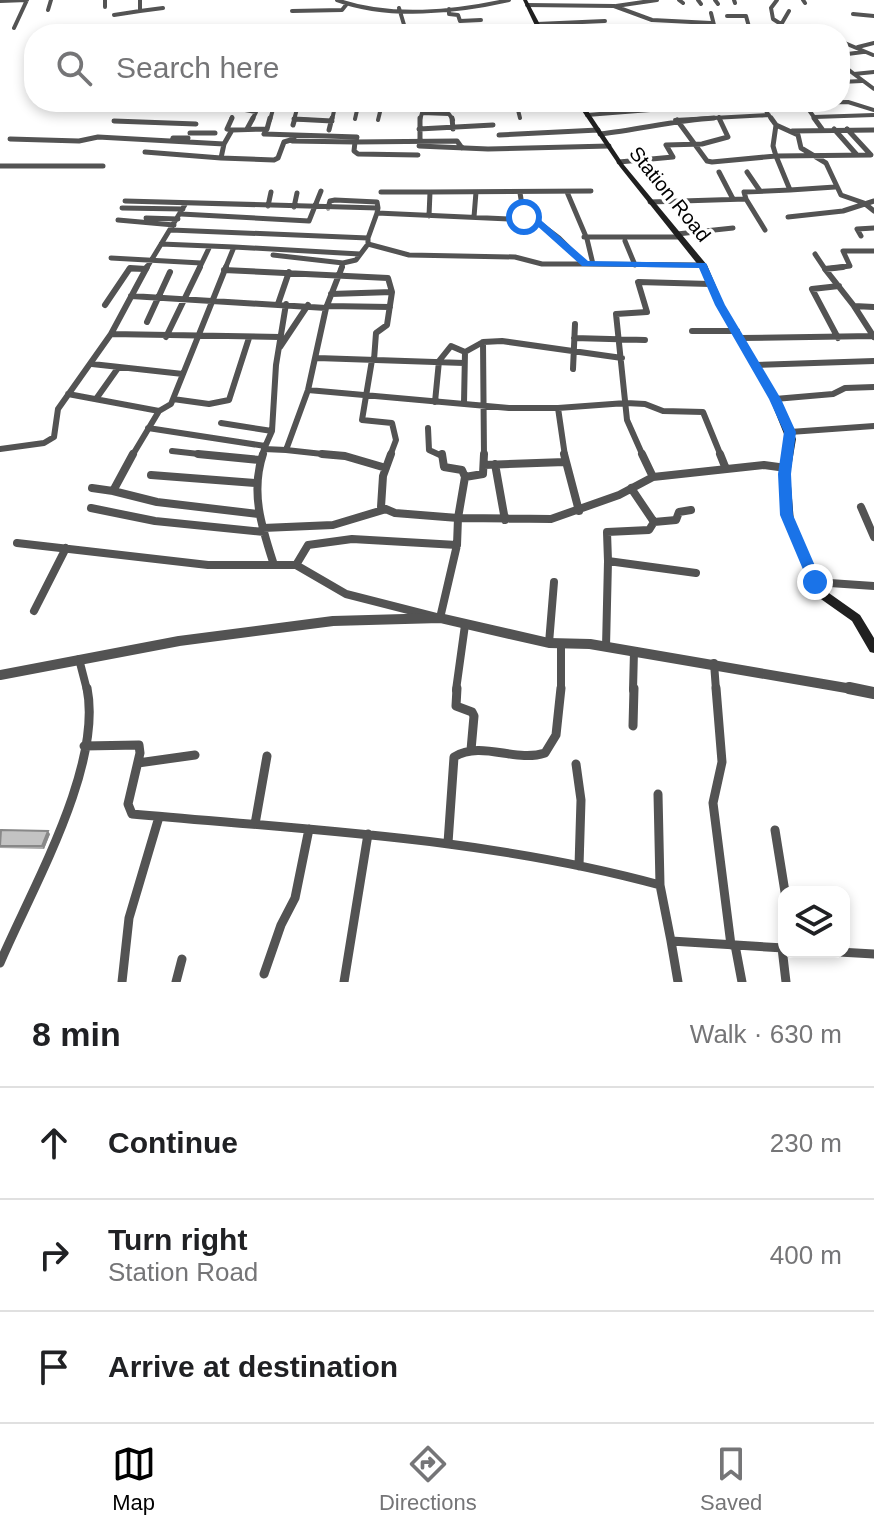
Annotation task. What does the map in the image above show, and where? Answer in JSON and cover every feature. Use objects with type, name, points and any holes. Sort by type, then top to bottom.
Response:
[{"type":"main road","points":[[526,2],[537,24]]},
{"type":"main road","name":"Station Road","points":[[585,112],[619,162],[703,265],[710,284],[775,399],[790,432]]},
{"type":"main road","points":[[790,432],[786,515],[822,594],[856,618],[874,648]]},
{"type":"street","points":[[0,10],[2,1],[28,0],[14,28]]},
{"type":"street","points":[[48,10],[51,0]]},
{"type":"street","points":[[105,0],[105,7]]},
{"type":"street","points":[[140,0],[140,11]]},
{"type":"street","points":[[337,0],[346,5],[449,9],[481,7],[509,0]]},
{"type":"street","points":[[483,0],[492,4],[497,11]]},
{"type":"street","points":[[526,2],[605,7],[657,0]]},
{"type":"street","points":[[777,0],[771,8],[773,19],[779,24]]},
{"type":"street","points":[[292,11],[343,10],[346,5]]},
{"type":"street","points":[[614,6],[652,20],[687,24]]},
{"type":"street","points":[[449,9],[449,14],[458,15],[460,20],[481,17],[481,7]]},
{"type":"street","points":[[605,7],[607,24]]},
{"type":"street","points":[[114,15],[163,8]]},
{"type":"street","points":[[399,8],[404,24]]},
{"type":"street","points":[[784,24],[789,11]]},
{"type":"street","points":[[711,13],[713,24]]},
{"type":"street","points":[[853,14],[874,16]]},
{"type":"street","points":[[727,16],[746,17],[748,24]]},
{"type":"street","points":[[652,20],[653,24]]},
{"type":"street","points":[[537,24],[605,21]]},
{"type":"street","points":[[858,47],[874,43]]},
{"type":"street","points":[[850,44],[873,55]]},
{"type":"street","points":[[850,53],[865,51]]},
{"type":"street","points":[[850,71],[874,89]]},
{"type":"street","points":[[854,74],[874,72]]},
{"type":"street","points":[[850,82],[863,81]]},
{"type":"street","points":[[850,103],[874,113]]},
{"type":"street","points":[[247,129],[256,112]]},
{"type":"street","points":[[272,112],[264,134],[357,137],[354,151],[358,154],[417,156],[422,113],[449,114],[453,119],[453,129]]},
{"type":"street","points":[[296,112],[294,122],[332,121]]},
{"type":"street","points":[[329,130],[334,112]]},
{"type":"street","points":[[355,119],[356,112]]},
{"type":"street","points":[[378,120],[380,112]]},
{"type":"street","points":[[518,112],[520,118]]},
{"type":"street","points":[[666,112],[707,161],[776,156],[872,155]]},
{"type":"street","points":[[767,112],[776,125],[798,135],[801,148],[826,163],[835,187],[845,198],[864,203],[874,211]]},
{"type":"street","points":[[810,112],[822,129]]},
{"type":"street","points":[[843,112],[857,128]]},
{"type":"street","points":[[814,117],[874,113]]},
{"type":"street","points":[[499,135],[641,130],[675,120],[769,115]]},
{"type":"street","points":[[232,117],[227,129],[267,129]]},
{"type":"street","points":[[619,162],[673,157],[666,145],[728,137],[719,117]]},
{"type":"street","points":[[114,121],[197,122],[188,138]]},
{"type":"street","points":[[419,129],[493,125]]},
{"type":"street","points":[[776,125],[773,146],[790,190]]},
{"type":"street","points":[[834,129],[857,155]]},
{"type":"street","points":[[847,129],[872,155]]},
{"type":"street","points":[[221,158],[232,130]]},
{"type":"street","points":[[790,131],[874,130]]},
{"type":"street","points":[[10,139],[188,138],[215,133]]},
{"type":"street","points":[[292,141],[296,135]]},
{"type":"street","points":[[139,136],[188,138],[224,144]]},
{"type":"street","points":[[145,152],[277,160],[284,142],[292,141],[462,148],[609,146]]},
{"type":"street","points":[[0,166],[103,166]]},
{"type":"street","points":[[719,172],[733,199]]},
{"type":"street","points":[[747,172],[760,191]]},
{"type":"street","points":[[765,230],[744,192],[835,187]]},
{"type":"street","points":[[146,218],[306,222],[311,220],[321,191]]},
{"type":"street","points":[[381,192],[591,191]]},
{"type":"street","points":[[268,206],[271,192]]},
{"type":"street","points":[[429,216],[430,192]]},
{"type":"street","points":[[474,217],[476,192]]},
{"type":"street","points":[[567,192],[584,237],[593,250],[593,264]]},
{"type":"street","points":[[294,207],[297,193]]},
{"type":"street","points":[[520,193],[524,217]]},
{"type":"street","points":[[650,202],[746,199]]},
{"type":"street","points":[[788,217],[843,211],[874,201]]},
{"type":"street","points":[[124,204],[179,217],[316,237],[368,241],[409,255],[515,257],[542,264],[703,265]]},
{"type":"street","points":[[118,220],[179,217],[268,206],[429,216],[532,217],[585,264]]},
{"type":"street","points":[[273,255],[343,263],[354,261],[368,241],[377,211]]},
{"type":"street","points":[[0,449],[44,443],[54,437],[58,409],[111,334],[151,260],[179,217]]},
{"type":"street","points":[[584,237],[679,236],[733,228]]},
{"type":"street","points":[[861,236],[857,229],[874,228]]},
{"type":"street","points":[[310,250],[316,237]]},
{"type":"street","points":[[625,241],[635,265]]},
{"type":"street","points":[[161,244],[360,254]]},
{"type":"street","points":[[166,337],[210,246]]},
{"type":"street","points":[[68,394],[166,410],[234,247]]},
{"type":"street","points":[[825,269],[850,266],[843,251],[874,251]]},
{"type":"street","points":[[815,254],[874,336]]},
{"type":"street","points":[[111,258],[201,263]]},
{"type":"street","points":[[286,450],[308,390],[327,307],[343,263]]},
{"type":"street","points":[[105,305],[130,268],[146,269]]},
{"type":"street","points":[[224,270],[384,276],[391,280],[387,328],[376,333],[362,420],[396,426],[396,447],[386,468],[380,498],[383,510]]},
{"type":"street","points":[[147,322],[170,272]]},
{"type":"street","points":[[278,304],[289,272]]},
{"type":"street","points":[[653,477],[633,435],[626,403],[616,314],[647,312],[638,282],[710,284]]},
{"type":"street","points":[[838,338],[812,289],[839,286]]},
{"type":"street","points":[[331,294],[392,292]]},
{"type":"street","points":[[131,296],[327,307],[390,307]]},
{"type":"street","points":[[274,565],[258,514],[255,483],[272,431],[286,304]]},
{"type":"street","points":[[279,349],[308,305]]},
{"type":"street","points":[[854,306],[874,307]]},
{"type":"street","points":[[573,369],[575,324]]},
{"type":"street","points":[[692,331],[838,338],[874,336]]},
{"type":"street","points":[[111,334],[280,337]]},
{"type":"street","points":[[173,399],[209,404],[229,400],[249,338]]},
{"type":"street","points":[[574,338],[645,340]]},
{"type":"street","points":[[465,352],[483,342],[502,341],[622,358]]},
{"type":"street","points":[[465,477],[483,474],[483,342]]},
{"type":"street","points":[[435,402],[439,361],[451,346],[465,352]]},
{"type":"street","points":[[464,403],[465,352]]},
{"type":"street","points":[[317,358],[464,363]]},
{"type":"street","points":[[755,365],[874,361]]},
{"type":"street","points":[[92,364],[183,374]]},
{"type":"street","points":[[96,399],[118,368]]},
{"type":"street","points":[[775,399],[835,394],[845,388],[874,387]]},
{"type":"street","points":[[308,390],[509,408],[626,403],[645,404],[663,411],[703,412],[726,469]]},
{"type":"street","points":[[558,408],[565,462],[579,511]]},
{"type":"street","points":[[113,491],[117,478],[159,411]]},
{"type":"street","points":[[221,423],[272,431]]},
{"type":"street","points":[[790,432],[874,426]]},
{"type":"street","points":[[148,428],[345,456],[386,468]]},
{"type":"street","points":[[428,428],[429,450],[442,453],[444,467],[462,470],[465,477],[457,545],[440,618]]},
{"type":"street","points":[[172,451],[260,460]]},
{"type":"street","points":[[484,465],[565,462]]},
{"type":"street","points":[[495,464],[505,520]]},
{"type":"street","points":[[91,508],[168,523],[263,530],[333,525],[383,510],[458,518],[551,519],[579,511],[653,477],[764,465],[786,468]]},
{"type":"street","points":[[151,475],[255,483]]},
{"type":"street","points":[[92,488],[157,502],[258,514]]},
{"type":"street","points":[[631,488],[654,522]]},
{"type":"street","points":[[861,507],[874,537]]},
{"type":"street","points":[[654,522],[676,520],[679,512],[691,510]]},
{"type":"street","points":[[606,647],[607,532],[649,530],[654,522]]},
{"type":"street","points":[[296,565],[308,545],[352,539],[457,545]]},
{"type":"street","points":[[17,543],[208,565],[296,565],[346,594],[465,625],[555,644],[606,647],[714,663],[874,693]]},
{"type":"street","points":[[34,611],[66,548]]},
{"type":"street","points":[[608,561],[696,573]]},
{"type":"street","points":[[448,843],[454,757],[461,751],[471,750],[534,755],[546,752],[553,746],[560,716],[554,582]]},
{"type":"street","points":[[815,582],[874,586]]},
{"type":"street","points":[[0,675],[79,658],[333,621],[440,618]]},
{"type":"street","points":[[465,625],[455,699],[456,706],[472,712],[474,716],[471,750]]},
{"type":"street","points":[[633,726],[634,651]]},
{"type":"street","points":[[0,963],[62,822],[84,746],[89,701],[79,658]]},
{"type":"street","points":[[714,663],[722,762],[713,803],[733,945],[742,982]]},
{"type":"street","points":[[84,746],[137,744],[140,753],[129,811],[143,817],[255,824],[448,843],[579,866],[660,885]]},
{"type":"street","points":[[138,763],[195,755]]},
{"type":"street","points":[[255,824],[267,756]]},
{"type":"street","points":[[576,764],[581,800],[579,866]]},
{"type":"street","points":[[658,794],[660,885],[678,982]]},
{"type":"street","points":[[122,982],[129,918],[159,817]]},
{"type":"street","points":[[264,974],[278,932],[295,898],[309,829]]},
{"type":"street","points":[[775,830],[784,886]]},
{"type":"street","points":[[344,982],[368,834]]},
{"type":"street","points":[[671,941],[778,948]]},
{"type":"street","points":[[850,953],[874,954]]},
{"type":"street","points":[[784,958],[786,982]]},
{"type":"street","points":[[176,982],[182,959]]},
{"type":"building","points":[[1,830],[48,831],[42,846],[0,846]]},
{"type":"route","points":[[524,217],[530,216],[539,222],[585,264],[703,265],[720,305],[775,399],[790,432],[785,474],[786,515],[815,582]]}]
